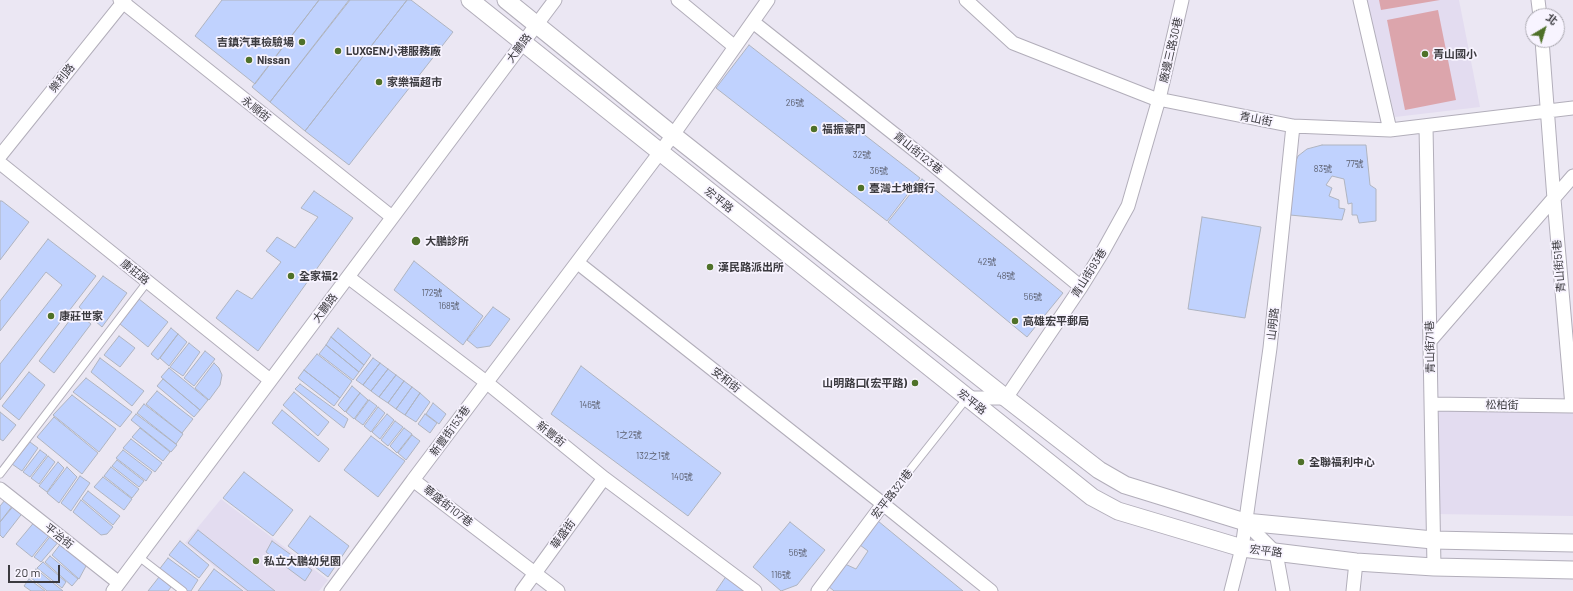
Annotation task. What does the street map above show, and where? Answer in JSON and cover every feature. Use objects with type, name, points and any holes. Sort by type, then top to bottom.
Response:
[{"type":"street","name":"宏平路","points":[[470,0],[1092,497],[1118,511],[1242,548],[1276,553],[1356,562],[1434,567],[1573,570]]},
{"type":"street","name":"宏平路","points":[[506,0],[673,135],[1006,398],[1098,470],[1125,485],[1245,522],[1433,540],[1573,544]]},
{"type":"street","name":"大鵬路","points":[[116,587],[555,0]]},
{"type":"street","points":[[678,0],[735,47]]},
{"type":"street","points":[[486,382],[660,153],[768,0]]},
{"type":"street","name":"青山街","points":[[966,0],[1013,43],[1159,99],[1293,126],[1390,130],[1573,108]]},
{"type":"street","name":"廠邊三路30巷","points":[[1159,99],[1182,0]]},
{"type":"street","points":[[1360,0],[1390,130]]},
{"type":"street","name":"樂利路","points":[[0,156],[123,1]]},
{"type":"street","name":"永順街","points":[[123,1],[392,217]]},
{"type":"street","name":"青山街123巷","points":[[753,22],[927,160],[1081,287]]},
{"type":"street","name":"青山街51巷","points":[[1543,48],[1572,406]]},
{"type":"street","name":"青山街93巷","points":[[1006,398],[1081,287],[1128,206],[1159,99]]},
{"type":"street","name":"山明路","points":[[1231,591],[1242,548],[1270,348],[1293,126]]},
{"type":"street","name":"青山街71巷","points":[[1426,126],[1434,567]]},
{"type":"street","name":"康莊路","points":[[0,163],[270,380]]},
{"type":"street","points":[[1430,342],[1573,176]]},
{"type":"street","name":"安和街","points":[[578,262],[991,591]]},
{"type":"street","name":"新豐街","points":[[348,277],[486,382],[604,478],[755,591]]},
{"type":"street","name":"新豐街153巷","points":[[414,480],[486,382]]},
{"type":"street","points":[[967,398],[1006,398]]},
{"type":"street","name":"松柏街","points":[[1431,404],[1572,406]]},
{"type":"street","name":"華盛街","points":[[522,591],[604,478]]},
{"type":"street","name":"華盛街107巷","points":[[331,591],[414,480],[558,591]]},
{"type":"street","name":"平治街","points":[[0,489],[116,587]]},
{"type":"street","name":"宏平路321巷","points":[[818,591],[883,504]]},
{"type":"street","points":[[1245,522],[1276,553],[1283,591]]},
{"type":"street","points":[[1353,591],[1356,562]]},
{"type":"lane","points":[[0,474],[148,282]]},
{"type":"lane","name":"宏平路321巷","points":[[883,504],[967,398]]},
{"type":"lane","points":[[139,557],[183,591]]},
{"type":"shaded area","name":"青山國小","points":[[1367,0],[1459,0],[1480,107],[1395,117]]},
{"type":"shaded area","points":[[1379,0],[1440,0],[1381,10]]},
{"type":"shaded area","points":[[1438,10],[1456,100],[1405,110],[1387,20]]},
{"type":"shaded area","points":[[1431,404],[1573,408],[1573,516],[1433,514]]},
{"type":"shaded area","name":"私立大鵬幼兒園","points":[[221,499],[328,580],[319,591],[245,591],[185,543]]},
{"type":"building","name":"Nissan","points":[[222,0],[319,0],[255,84],[195,36]]},
{"type":"building","name":"吉鎮汽車檢驗場","points":[[319,0],[349,0],[270,102],[252,87]]},
{"type":"building","name":"LUXGEN小港服務廠","points":[[350,0],[407,0],[305,131],[270,102]]},
{"type":"building","name":"家樂福超市","points":[[407,0],[411,0],[453,32],[349,165],[305,131]]},
{"type":"building","name":"福振豪門","points":[[749,45],[920,178],[887,221],[716,88]]},
{"type":"building","points":[[1322,145],[1366,145],[1370,185],[1376,189],[1376,221],[1359,223],[1357,215],[1352,215],[1352,203],[1348,204],[1344,179],[1332,176],[1326,185],[1332,188],[1329,196],[1339,200],[1339,208],[1345,209],[1342,220],[1290,215],[1291,173],[1298,156],[1307,149]]},
{"type":"building","points":[[922,179],[1063,293],[1027,337],[888,222]]},
{"type":"building","name":"全家福2","points":[[314,191],[353,218],[258,351],[216,318],[237,290],[252,299],[281,262],[266,251],[277,237],[295,248],[318,217],[301,208]]},
{"type":"building","points":[[0,201],[29,222],[0,260]]},
{"type":"building","points":[[1202,217],[1261,227],[1245,318],[1188,309]]},
{"type":"building","name":"康莊世家","points":[[48,239],[96,276],[0,400],[0,364],[62,285],[46,272],[0,331],[0,301]]},
{"type":"building","points":[[414,261],[483,316],[463,345],[394,290]]},
{"type":"building","points":[[103,276],[127,293],[102,327],[79,307]]},
{"type":"building","points":[[139,299],[168,322],[148,347],[120,324]]},
{"type":"building","points":[[493,307],[510,319],[490,346],[477,348],[467,340]]},
{"type":"building","points":[[76,312],[91,324],[54,373],[39,361]]},
{"type":"building","points":[[171,328],[178,334],[158,360],[151,354]]},
{"type":"building","points":[[338,328],[371,355],[364,365],[331,337]]},
{"type":"building","points":[[178,334],[187,342],[169,366],[160,358]]},
{"type":"building","points":[[119,336],[135,348],[120,367],[104,355]]},
{"type":"building","points":[[331,337],[364,365],[359,372],[326,345]]},
{"type":"building","points":[[189,343],[200,352],[183,376],[170,367]]},
{"type":"building","points":[[326,345],[359,372],[353,380],[319,354]]},
{"type":"building","points":[[205,351],[215,359],[194,386],[184,378]]},
{"type":"building","points":[[317,354],[352,381],[340,398],[304,370]]},
{"type":"building","points":[[100,358],[144,391],[132,406],[91,372]]},
{"type":"building","points":[[373,358],[380,363],[363,385],[356,380]]},
{"type":"building","points":[[214,363],[219,368],[222,375],[220,385],[209,400],[195,388]]},
{"type":"building","points":[[380,363],[388,369],[371,391],[363,385]]},
{"type":"building","points":[[581,366],[721,473],[688,516],[551,414]]},
{"type":"building","points":[[169,368],[208,400],[200,410],[161,377]]},
{"type":"building","points":[[388,369],[396,375],[379,397],[371,391]]},
{"type":"building","points":[[304,370],[340,398],[334,406],[298,378]]},
{"type":"building","points":[[29,372],[45,385],[19,420],[2,406]]},
{"type":"building","points":[[396,375],[404,381],[388,403],[379,397]]},
{"type":"building","points":[[86,378],[132,412],[120,427],[73,392]]},
{"type":"building","points":[[163,379],[200,410],[194,417],[157,386]]},
{"type":"building","points":[[404,381],[412,387],[396,409],[388,403]]},
{"type":"building","points":[[300,384],[348,419],[344,428],[295,389]]},
{"type":"building","points":[[352,386],[360,393],[345,412],[338,405]]},
{"type":"building","points":[[412,387],[420,393],[405,415],[396,409]]},
{"type":"building","points":[[157,391],[193,419],[182,433],[146,404]]},
{"type":"building","points":[[294,392],[329,422],[318,436],[283,405]]},
{"type":"building","points":[[360,393],[368,400],[354,419],[346,412]]},
{"type":"building","points":[[420,393],[430,402],[416,422],[405,415]]},
{"type":"building","points":[[72,395],[116,429],[99,452],[53,415]]},
{"type":"building","points":[[369,400],[377,406],[363,425],[355,419]]},
{"type":"building","points":[[433,403],[446,414],[439,424],[426,414]]},
{"type":"building","points":[[144,404],[183,434],[176,444],[137,413]]},
{"type":"building","points":[[378,407],[385,413],[371,432],[364,426]]},
{"type":"building","points":[[282,410],[329,449],[319,462],[272,423]]},
{"type":"building","points":[[0,412],[16,425],[3,441],[0,439]]},
{"type":"building","points":[[136,414],[177,445],[171,452],[131,420]]},
{"type":"building","points":[[387,414],[394,420],[380,439],[372,432]]},
{"type":"building","points":[[425,414],[437,423],[430,433],[418,424]]},
{"type":"building","points":[[54,417],[98,453],[82,474],[37,437]]},
{"type":"building","points":[[395,421],[403,427],[388,446],[381,440]]},
{"type":"building","points":[[140,428],[170,452],[163,461],[132,437]]},
{"type":"building","points":[[404,428],[412,434],[397,453],[390,446]]},
{"type":"building","points":[[412,435],[420,441],[406,460],[398,453]]},
{"type":"building","points":[[371,436],[405,461],[378,497],[344,470]]},
{"type":"building","points":[[131,439],[162,463],[155,472],[123,448]]},
{"type":"building","points":[[30,442],[38,448],[22,471],[12,464]]},
{"type":"building","points":[[40,450],[47,455],[30,477],[23,472]]},
{"type":"building","points":[[123,450],[152,472],[146,481],[116,458]]},
{"type":"building","points":[[48,456],[55,462],[39,484],[31,478]]},
{"type":"building","points":[[117,460],[144,481],[139,487],[112,466]]},
{"type":"building","points":[[58,462],[64,468],[47,492],[39,486]]},
{"type":"building","points":[[67,467],[77,477],[59,503],[47,493]]},
{"type":"building","points":[[111,467],[139,489],[132,498],[104,476]]},
{"type":"building","points":[[244,472],[293,510],[273,536],[223,498]]},
{"type":"building","points":[[80,476],[90,483],[71,511],[61,503]]},
{"type":"building","points":[[103,477],[132,499],[124,510],[94,487]]},
{"type":"building","points":[[88,491],[120,516],[113,525],[82,499]]},
{"type":"building","points":[[5,500],[13,505],[0,522],[0,506]]},
{"type":"building","points":[[81,500],[113,527],[107,534],[101,535],[73,512]]},
{"type":"building","points":[[16,503],[24,511],[3,538],[0,535],[0,522]]},
{"type":"building","points":[[310,516],[349,546],[328,577],[288,546]]},
{"type":"building","points":[[36,520],[51,533],[32,557],[16,544]]},
{"type":"building","points":[[878,521],[963,591],[834,591],[828,586],[845,564],[856,569],[868,551],[860,545]]},
{"type":"building","points":[[790,522],[825,550],[797,585],[781,591],[753,567]]},
{"type":"building","points":[[198,530],[275,591],[248,591],[188,543]]},
{"type":"building","points":[[52,534],[60,540],[41,562],[34,557]]},
{"type":"building","points":[[180,541],[209,565],[199,578],[169,555]]},
{"type":"building","points":[[272,541],[312,570],[305,581],[266,552]]},
{"type":"building","points":[[62,542],[83,559],[86,566],[79,579],[52,555]]},
{"type":"building","points":[[50,556],[78,579],[72,586],[45,562]]},
{"type":"building","points":[[168,558],[198,580],[191,591],[183,591],[158,571]]},
{"type":"building","points":[[43,562],[66,582],[62,588],[37,568]]},
{"type":"building","points":[[36,569],[63,591],[47,591],[30,577]]},
{"type":"building","points":[[214,569],[243,591],[198,591]]},
{"type":"building","points":[[727,575],[746,591],[716,591]]},
{"type":"building","points":[[159,577],[171,587],[168,591],[148,591]]},
{"type":"building","points":[[29,579],[45,591],[31,591],[24,586]]},
{"type":"place","name":"吉鎮汽車檢驗場","points":[[302,42]]},
{"type":"place","name":"LUXGEN小港服務廠","points":[[338,51]]},
{"type":"place","name":"青山國小","points":[[1425,54]]},
{"type":"place","name":"Nissan","points":[[249,60]]},
{"type":"place","name":"家樂福超市","points":[[379,82]]},
{"type":"place","name":"福振豪門","points":[[814,129]]},
{"type":"place","name":"臺灣土地銀行","points":[[861,188]]},
{"type":"place","name":"大鵬診所","points":[[416,241]]},
{"type":"place","name":"漢民路派出所","points":[[710,267]]},
{"type":"place","name":"全家福2","points":[[291,276]]},
{"type":"place","name":"康莊世家","points":[[51,316]]},
{"type":"place","name":"高雄宏平郵局","points":[[1015,321]]},
{"type":"place","name":"山明路口(宏平路)","points":[[915,383]]},
{"type":"place","name":"全聯福利中心","points":[[1301,462]]},
{"type":"place","name":"私立大鵬幼兒園","points":[[256,561]]}]
